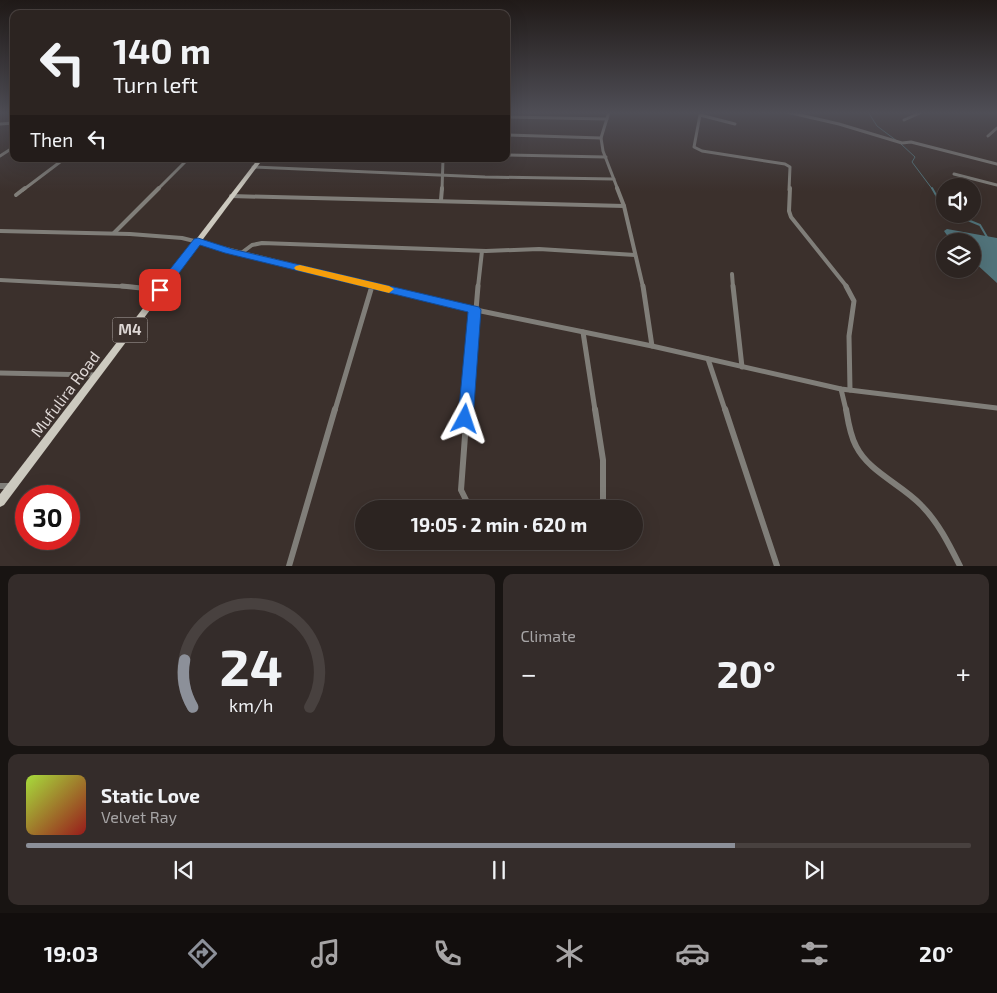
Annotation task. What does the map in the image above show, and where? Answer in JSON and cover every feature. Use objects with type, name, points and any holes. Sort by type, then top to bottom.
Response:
[{"type":"main road","name":"Mufulira Road","points":[[0,502],[257,162]]},
{"type":"street","points":[[601,138],[624,206],[646,299],[652,346]]},
{"type":"street","points":[[696,138],[694,147],[702,151],[785,164],[790,167],[789,211],[791,217],[847,285],[854,301],[849,336],[850,390]]},
{"type":"street","points":[[887,138],[902,143],[911,142],[997,164]]},
{"type":"street","points":[[510,155],[606,157]]},
{"type":"street","points":[[16,195],[60,162]]},
{"type":"street","points":[[114,233],[185,162]]},
{"type":"street","points":[[441,200],[443,162]]},
{"type":"street","points":[[253,167],[443,175],[614,179]]},
{"type":"street","points":[[954,174],[997,185]]},
{"type":"street","points":[[231,196],[624,206]]},
{"type":"street","points":[[0,230],[168,236],[198,241],[240,254],[475,310],[652,346],[841,389],[997,408]]},
{"type":"street","points":[[240,254],[252,245],[262,243],[482,251],[539,249],[636,255]]},
{"type":"street","points":[[466,500],[461,490],[475,310],[482,251]]},
{"type":"street","points":[[732,274],[742,367]]},
{"type":"street","points":[[0,280],[122,286],[160,290]]},
{"type":"street","points":[[289,566],[372,285]]},
{"type":"street","points":[[583,332],[603,460],[603,500]]},
{"type":"street","points":[[708,359],[777,566]]},
{"type":"street","points":[[0,373],[96,374]]},
{"type":"street","points":[[841,389],[857,448],[876,469],[915,499],[932,518],[949,542],[960,566]]},
{"type":"street","points":[[0,486],[12,486]]},
{"type":"water","points":[[947,229],[969,233],[945,233],[944,231]]},
{"type":"water","points":[[981,235],[997,238],[997,283],[981,268]]},
{"type":"waterway","points":[[894,138],[897,141]]},
{"type":"waterway","points":[[901,144],[915,157],[912,162],[933,190]]},
{"type":"waterway","points":[[932,188],[936,195]]},
{"type":"waterway","points":[[975,223],[980,225],[987,237]]},
{"type":"slow traffic","points":[[300,268],[389,289]]},
{"type":"route","points":[[160,290],[198,241],[229,251],[475,310],[465,419]]}]
